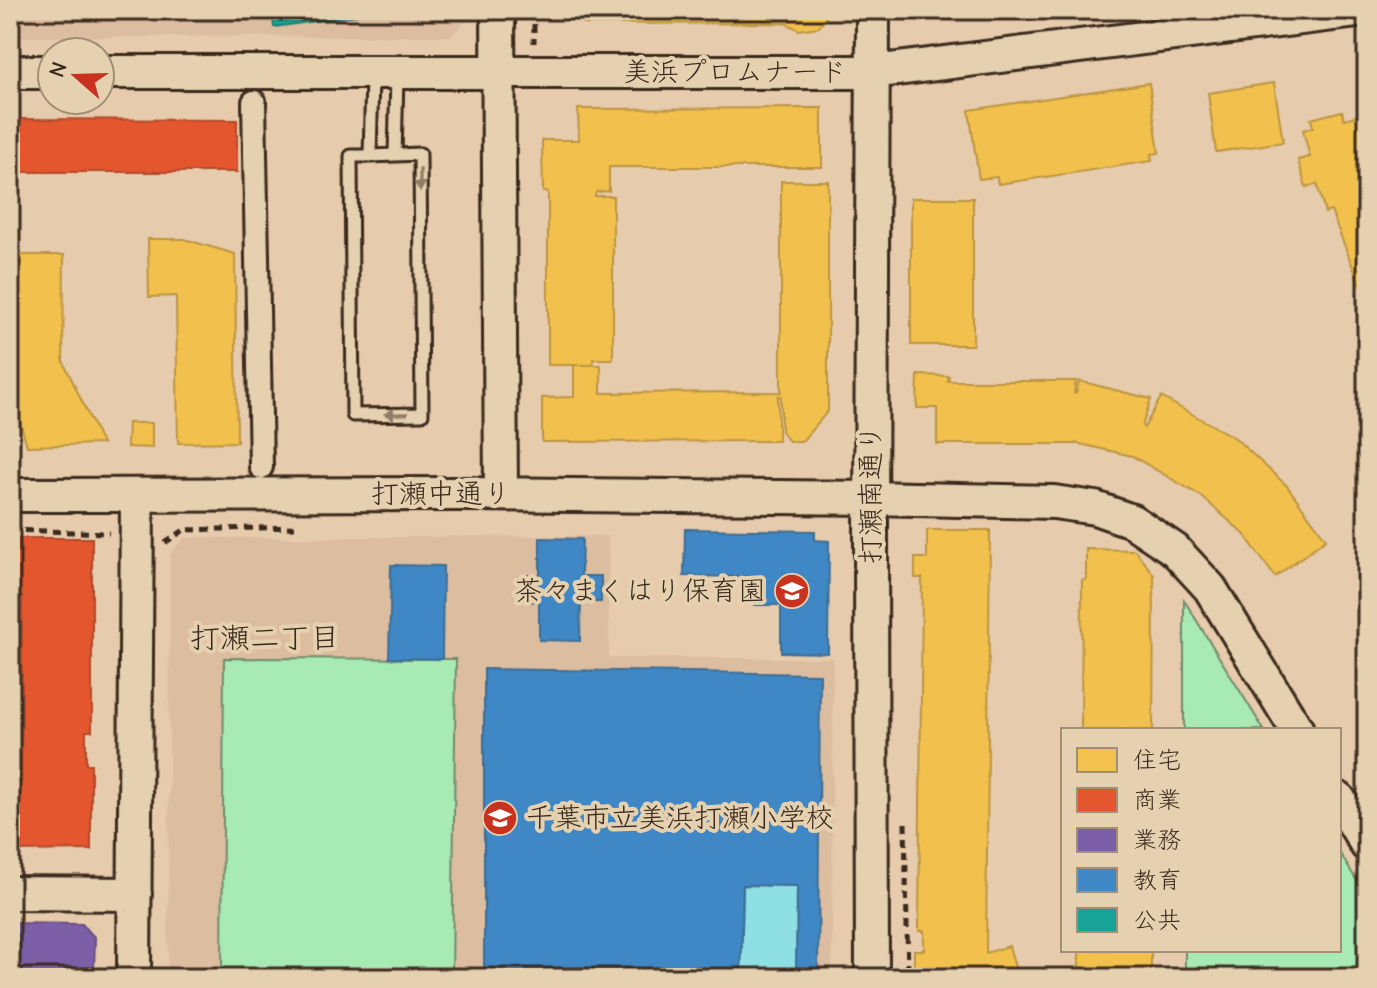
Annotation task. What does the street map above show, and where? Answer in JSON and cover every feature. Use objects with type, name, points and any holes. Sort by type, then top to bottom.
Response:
[{"type":"street","points":[[498,10],[501,494]]},
{"type":"street","name":"打瀬南通り","points":[[872,978],[873,10]]},
{"type":"street","name":"美浜プロムナード","points":[[116,85],[385,72],[873,72],[1366,10]]},
{"type":"street","points":[[10,72],[36,72]]},
{"type":"street","points":[[254,102],[261,467]]},
{"type":"street","name":"打瀬中通り","points":[[10,495],[501,494],[871,498],[1054,502],[1095,508],[1132,521],[1175,550],[1210,588],[1296,728]]},
{"type":"street","points":[[134,978],[137,495]]},
{"type":"street","points":[[1341,802],[1367,845]]},
{"type":"street","points":[[10,893],[135,894]]},
{"type":"lane","points":[[385,72],[395,155]]},
{"type":"lane","points":[[370,156],[385,72]]},
{"type":"lane","points":[[420,154],[422,414],[353,415],[351,156],[370,156],[420,154]]},
{"type":"path","points":[[534,10],[534,43]]},
{"type":"path","points":[[162,545],[184,530],[307,527]]},
{"type":"path","points":[[10,530],[108,532],[115,542]]},
{"type":"path","points":[[905,821],[908,978]]},
{"type":"shaded area","points":[[10,10],[466,10],[466,20],[451,36],[10,37]]},
{"type":"shaded area","name":"千葉市立美浜打瀬小学校","points":[[608,536],[609,658],[833,658],[832,978],[168,978],[170,553],[185,538]]},
{"type":"green space","points":[[1184,600],[1263,728],[1184,728]]},
{"type":"green space","points":[[224,658],[456,659],[452,978],[222,978]]},
{"type":"green space","points":[[1341,855],[1367,897],[1367,976],[1185,978],[1185,952],[1341,952]]},
{"type":"water","points":[[743,885],[797,886],[796,978],[741,978]]},
{"type":"building: 住宅","points":[[584,10],[830,10],[818,27],[799,30],[786,23],[584,24]]},
{"type":"building: 住宅","points":[[1149,83],[1159,153],[1151,154],[1152,161],[998,184],[997,177],[979,179],[969,110]]},
{"type":"building: 住宅","points":[[1274,83],[1283,142],[1216,152],[1208,93]]},
{"type":"building: 住宅","points":[[822,108],[822,167],[609,167],[609,191],[596,192],[595,196],[613,196],[613,359],[593,359],[594,365],[548,365],[548,192],[543,192],[542,140],[579,140],[578,109]]},
{"type":"building: 住宅","points":[[1342,111],[1344,119],[1360,115],[1364,127],[1367,126],[1367,303],[1331,211],[1325,213],[1317,184],[1306,187],[1298,160],[1310,157],[1303,130],[1313,127],[1311,119]]},
{"type":"building: 住宅","points":[[781,181],[828,181],[828,411],[802,441],[789,441],[781,431],[781,396],[778,396],[778,441],[542,442],[542,398],[574,397],[574,365],[601,365],[601,393],[781,392]]},
{"type":"building: 住宅","points":[[911,198],[973,198],[973,345],[911,345]]},
{"type":"building: 住宅","points":[[148,239],[184,239],[235,254],[237,442],[178,443],[176,296],[149,297]]},
{"type":"building: 住宅","points":[[10,255],[64,255],[63,361],[102,444],[27,446],[10,387]]},
{"type":"building: 住宅","points":[[918,375],[949,376],[948,381],[1076,381],[1074,393],[1079,381],[1151,399],[1142,426],[1144,428],[1161,397],[1235,438],[1287,486],[1326,539],[1275,577],[1244,534],[1201,496],[1132,456],[1076,443],[937,444],[937,408],[917,408]]},
{"type":"building: 住宅","points":[[128,423],[152,423],[152,448],[127,447]]},
{"type":"building: 住宅","points":[[927,530],[990,530],[986,953],[1009,946],[1018,978],[914,978],[914,950],[924,950],[924,931],[919,931],[922,578],[915,578],[915,558],[927,558]]},
{"type":"building: 住宅","points":[[1086,549],[1135,550],[1154,575],[1153,728],[1081,728],[1082,580],[1086,580]]},
{"type":"building: 住宅","points":[[1079,952],[1151,952],[1151,978],[1070,978],[1079,975]]},
{"type":"building: 商業","points":[[10,119],[237,120],[237,172],[10,172]]},
{"type":"building: 商業","points":[[10,538],[92,538],[92,731],[86,731],[86,764],[91,764],[91,850],[16,851],[16,839],[10,839],[10,782],[21,782],[22,596],[13,596],[13,604],[10,604]]},
{"type":"building: 業務","points":[[10,923],[82,924],[95,938],[94,970],[86,978],[22,978],[22,973],[13,973],[13,978],[10,978]]},
{"type":"building: 教育","name":"茶々まくはり保育園","points":[[685,529],[815,531],[815,540],[829,541],[828,653],[781,652],[781,605],[754,605],[755,577],[684,576]]},
{"type":"building: 教育","points":[[540,538],[582,539],[581,576],[601,576],[601,602],[581,602],[580,641],[539,640],[539,601],[528,602],[528,575],[540,576]]},
{"type":"building: 教育","points":[[391,565],[443,566],[442,659],[389,658]]},
{"type":"building: 教育","points":[[484,669],[820,674],[818,978],[796,978],[797,886],[743,885],[741,978],[484,978]]},
{"type":"building: 公共","points":[[272,10],[357,10],[357,15],[274,27]]},
{"type":"place","name":"茶々まくはり保育園","points":[[792,591]]},
{"type":"place","name":"千葉市立美浜打瀬小学校","points":[[500,818]]},
{"type":"district","name":"打瀬二丁目","points":[[265,638]]}]
